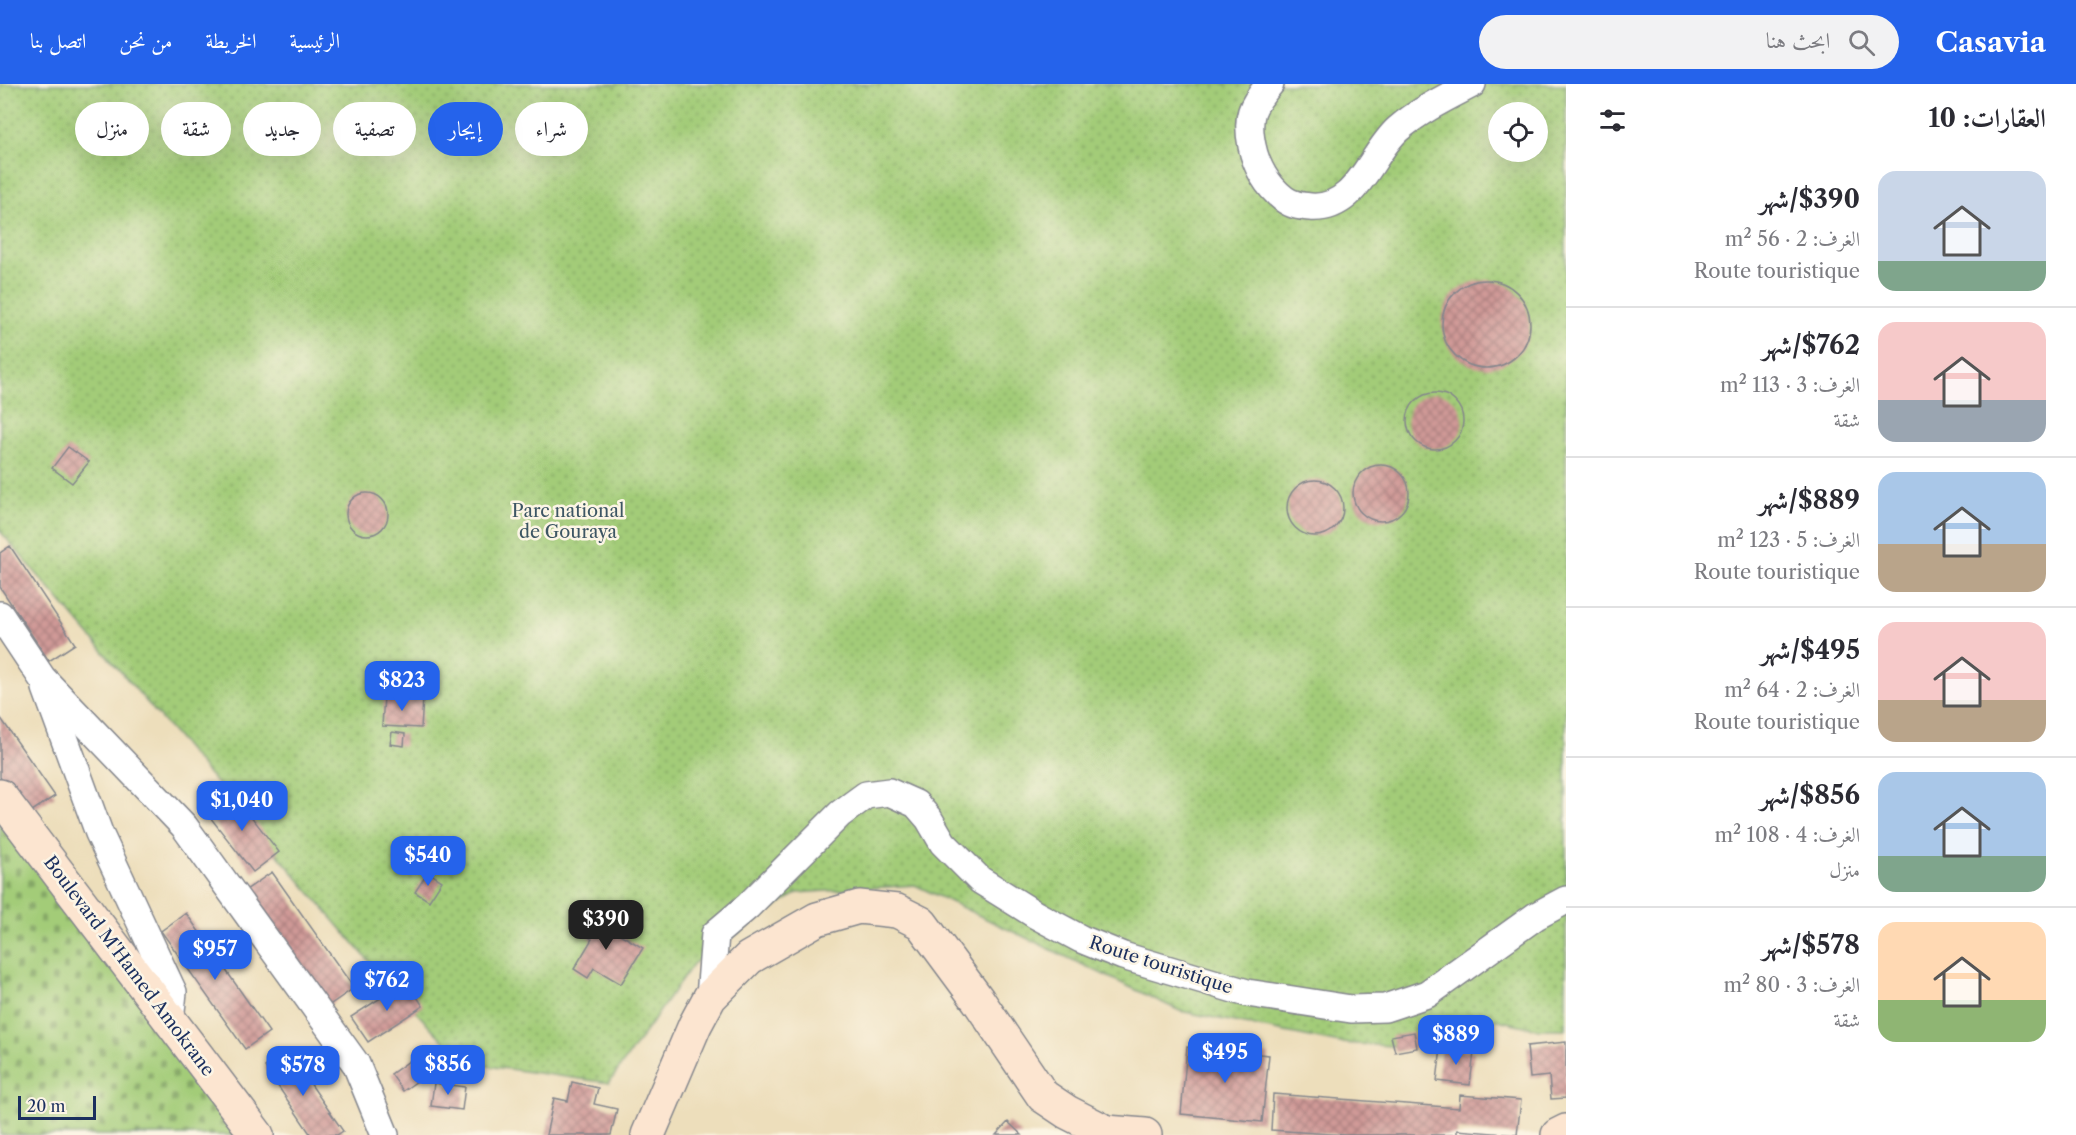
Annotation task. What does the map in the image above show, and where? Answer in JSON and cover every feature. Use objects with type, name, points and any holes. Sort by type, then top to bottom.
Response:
[{"type":"main road","name":"Boulevard M'Hamed Amokrane","points":[[0,796],[257,1135]]},
{"type":"main road","points":[[648,1135],[690,1034],[710,997],[749,958],[817,919],[859,908],[897,911],[921,923],[978,1000],[1043,1096],[1067,1112],[1106,1132],[1145,1135]]},
{"type":"main road","points":[[1558,1135],[1566,1131]]},
{"type":"street","points":[[1270,84],[1250,113],[1249,133],[1254,155],[1271,187],[1281,196],[1291,204],[1317,207],[1346,195],[1357,185],[1397,130],[1432,105],[1472,84]]},
{"type":"street","points":[[0,615],[42,678],[184,826],[356,1064],[386,1135]]},
{"type":"street","points":[[42,678],[99,833],[173,992],[170,1021]]},
{"type":"street","name":"Route touristique","points":[[710,997],[715,934],[748,906],[840,814],[866,795],[889,792],[916,804],[929,819],[943,843],[980,880],[1036,915],[1081,939],[1124,956],[1247,993],[1351,1009],[1385,1008],[1427,994],[1536,916],[1566,900]]},
{"type":"green space","name":"Parc national de Gouraya","points":[[0,84],[1566,84],[1566,1029],[1538,1029],[1471,1014],[1420,1039],[1393,1046],[1340,1043],[1180,1011],[915,885],[797,893],[693,964],[609,1083],[465,1063],[386,981],[0,531]]},
{"type":"green space","points":[[0,796],[257,1135],[0,1135]]},
{"type":"building","points":[[1477,280],[1495,280],[1511,287],[1523,299],[1530,315],[1530,333],[1523,349],[1511,361],[1495,368],[1477,368],[1461,361],[1449,349],[1442,333],[1442,315],[1449,299],[1461,287]]},
{"type":"building","points":[[1429,393],[1441,393],[1451,397],[1459,405],[1463,421],[1459,437],[1451,445],[1441,449],[1429,449],[1419,445],[1411,437],[1407,427],[1407,415],[1411,405],[1419,397]]},
{"type":"building","points":[[68,447],[89,462],[72,483],[52,468]]},
{"type":"building","points":[[1375,465],[1387,465],[1401,473],[1409,487],[1407,504],[1401,513],[1387,521],[1375,521],[1358,509],[1353,499],[1353,487],[1365,470]]},
{"type":"building","points":[[1310,480],[1320,480],[1335,488],[1341,497],[1343,508],[1341,519],[1335,528],[1320,536],[1310,536],[1299,531],[1292,524],[1287,513],[1287,503],[1292,492],[1299,485]]},
{"type":"building","points":[[367,493],[375,494],[382,499],[387,506],[387,522],[382,529],[375,534],[367,535],[359,534],[352,529],[347,522],[346,514],[347,506],[352,499],[359,494]]},
{"type":"building","points":[[10,546],[75,644],[49,661],[0,587],[0,553]]},
{"type":"building","points":[[384,696],[423,699],[421,728],[382,726]]},
{"type":"building","points":[[0,717],[55,796],[26,815],[0,777]]},
{"type":"building","points":[[392,732],[405,734],[404,746],[390,744]]},
{"type":"building","points":[[232,792],[279,852],[253,872],[206,812]]},
{"type":"building","points":[[272,872],[354,988],[328,1006],[246,890]]},
{"type":"building","points":[[428,872],[442,881],[429,901],[415,892]]},
{"type":"building","points":[[186,913],[269,1032],[245,1049],[161,931]]},
{"type":"building","points":[[585,913],[643,948],[621,984],[594,968],[588,978],[574,969],[592,939],[575,929]]},
{"type":"building","points":[[407,981],[423,1006],[368,1042],[351,1017]]},
{"type":"building","points":[[1414,1032],[1417,1048],[1395,1052],[1391,1036]]},
{"type":"building","points":[[1566,1042],[1566,1098],[1551,1099],[1549,1076],[1530,1078],[1527,1046]]},
{"type":"building","points":[[1187,1047],[1269,1055],[1262,1122],[1181,1114]]},
{"type":"building","points":[[1441,1048],[1474,1052],[1470,1085],[1437,1081]]},
{"type":"building","points":[[288,1051],[343,1131],[337,1135],[311,1135],[265,1067]]},
{"type":"building","points":[[412,1059],[424,1076],[403,1091],[391,1074]]},
{"type":"building","points":[[572,1082],[598,1088],[594,1104],[617,1109],[611,1135],[546,1135],[554,1098],[568,1101]]},
{"type":"building","points":[[434,1083],[465,1087],[462,1110],[431,1106]]},
{"type":"building","points":[[1273,1094],[1459,1108],[1460,1095],[1521,1100],[1517,1135],[1457,1130],[1457,1135],[1345,1135],[1271,1130]]},
{"type":"building","points":[[1008,1122],[1022,1135],[996,1135]]}]
